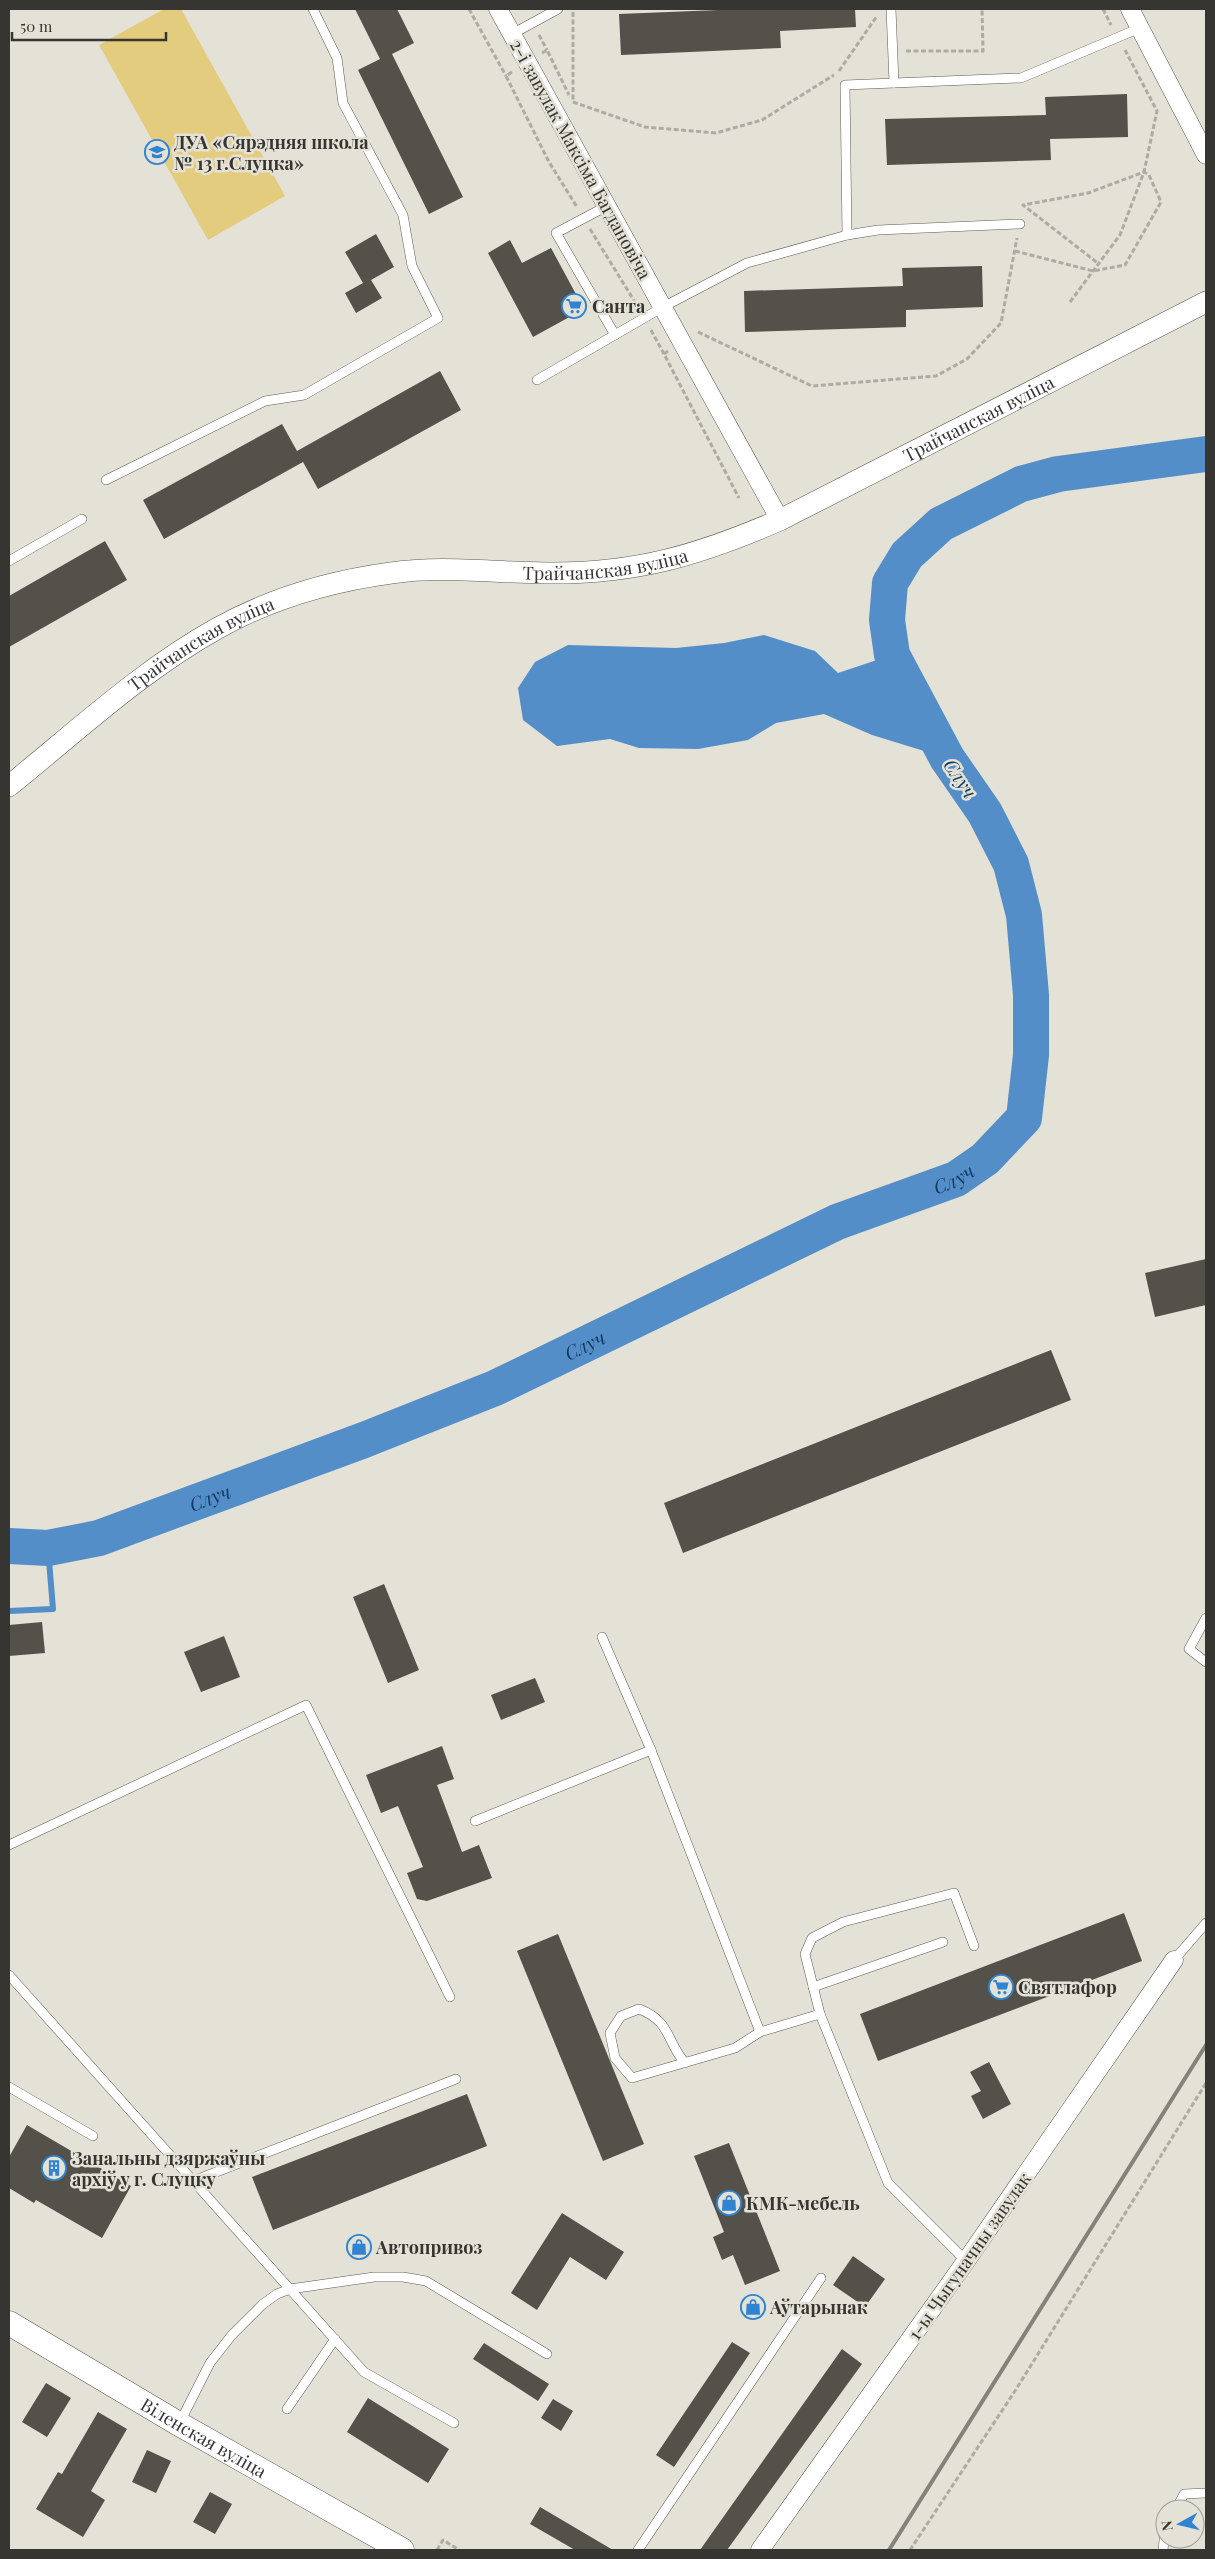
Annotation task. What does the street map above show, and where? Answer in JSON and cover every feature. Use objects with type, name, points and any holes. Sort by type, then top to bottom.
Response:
[{"type":"main road","name":"Віленская вуліца","points":[[9,2323],[179,2424],[398,2549]]},
{"type":"street","name":"2-і завулак Максіма Багдановіча","points":[[498,9],[780,520]]},
{"type":"street","points":[[1130,9],[1206,155]]},
{"type":"street","name":"Трайчанская вуліца","points":[[9,786],[165,660],[219,627],[272,603],[356,579],[392,572],[437,569],[548,573],[614,570],[672,560],[724,544],[780,520],[1206,302]]},
{"type":"street","name":"1-ы Чыгуначны завулак","points":[[760,2550],[966,2261],[1174,1960]]},
{"type":"lane","points":[[106,480],[265,401],[304,395],[438,318],[412,266],[403,215],[343,103],[337,58],[313,9]]},
{"type":"lane","points":[[512,34],[558,9]]},
{"type":"lane","points":[[891,9],[894,83]]},
{"type":"lane","points":[[847,235],[845,84],[1021,78],[1140,28]]},
{"type":"lane","points":[[607,206],[556,233],[615,335]]},
{"type":"lane","points":[[537,380],[663,307],[748,263],[847,235],[878,230],[1020,224]]},
{"type":"lane","points":[[9,561],[82,519]]},
{"type":"lane","points":[[1206,1618],[1189,1648],[1206,1662]]},
{"type":"lane","points":[[602,1637],[651,1750],[760,2032]]},
{"type":"lane","points":[[9,1845],[306,1705],[450,1997]]},
{"type":"lane","points":[[475,1821],[651,1750]]},
{"type":"lane","points":[[966,2261],[888,2183],[820,2014],[805,1954],[812,1938],[843,1922],[954,1893],[974,1946]]},
{"type":"lane","points":[[1174,1960],[1206,1923]]},
{"type":"lane","points":[[813,1987],[943,1942]]},
{"type":"lane","points":[[9,1975],[364,2372],[454,2423]]},
{"type":"lane","points":[[685,2063],[679,2056],[665,2028],[654,2015],[639,2009],[621,2016],[610,2033],[615,2058],[632,2078],[685,2063],[735,2048],[760,2032],[820,2014]]},
{"type":"lane","points":[[193,2181],[456,2079]]},
{"type":"lane","points":[[9,2087],[93,2136]]},
{"type":"lane","points":[[179,2424],[210,2363],[231,2336],[263,2304],[290,2289],[374,2277],[403,2277],[426,2282],[547,2354]]},
{"type":"lane","points":[[638,2550],[821,2278]]},
{"type":"lane","points":[[287,2409],[335,2339]]},
{"type":"lane","points":[[1181,2499],[1184,2494],[1206,2493]]},
{"type":"path","points":[[469,9],[506,76]]},
{"type":"path","points":[[573,9],[573,102],[645,127],[716,133],[762,120],[839,71],[879,13]]},
{"type":"path","points":[[893,51],[983,51],[982,9]]},
{"type":"path","points":[[1070,302],[1120,235],[1144,172],[1157,110],[1103,9]]},
{"type":"path","points":[[1023,205],[1088,193],[1144,172]]},
{"type":"path","points":[[1015,251],[1094,271],[1125,265],[1161,202],[1149,175],[1144,172]]},
{"type":"path","points":[[739,498],[664,354],[698,332],[812,386],[936,376],[967,359],[1001,323],[1023,205]]},
{"type":"path","points":[[1023,205],[1099,264]]},
{"type":"path","points":[[910,2550],[1015,2391],[1206,2083]]},
{"type":"path","points":[[437,2550],[443,2540],[459,2550]]},
{"type":"shaded area","points":[[164,9],[181,9],[285,196],[208,240],[99,45]]},
{"type":"water","points":[[764,635],[815,651],[838,673],[892,655],[947,758],[872,735],[824,714],[776,723],[748,740],[698,749],[639,748],[610,739],[557,746],[523,720],[518,688],[535,662],[568,645],[676,648],[724,643]]},
{"type":"building","points":[[355,9],[397,9],[414,43],[392,54],[463,197],[429,214],[358,70],[380,59]]},
{"type":"building","points":[[743,9],[855,9],[856,27],[780,31],[781,48],[621,55],[619,14]]},
{"type":"building","points":[[1127,94],[1128,137],[1050,139],[1051,160],[887,165],[885,119],[1046,115],[1045,97]]},
{"type":"building","points":[[376,234],[394,267],[371,280],[382,298],[356,313],[345,293],[363,283],[345,252]]},
{"type":"building","points":[[510,240],[522,263],[551,248],[584,309],[533,337],[488,253]]},
{"type":"building","points":[[982,266],[983,307],[906,310],[906,327],[745,332],[744,291],[903,286],[902,268]]},
{"type":"building","points":[[440,371],[461,410],[318,489],[303,462],[164,539],[143,500],[282,424],[297,451]]},
{"type":"building","points":[[105,541],[127,580],[9,647],[9,596]]},
{"type":"building","points":[[1206,1259],[1206,1305],[1155,1317],[1145,1273]]},
{"type":"building","points":[[1051,1350],[1071,1400],[683,1553],[664,1503]]},
{"type":"building","points":[[384,1584],[419,1670],[388,1683],[353,1597]]},
{"type":"building","points":[[42,1622],[45,1653],[9,1656],[9,1625]]},
{"type":"building","points":[[224,1636],[240,1677],[201,1692],[184,1652]]},
{"type":"building","points":[[535,1678],[545,1702],[501,1720],[491,1695]]},
{"type":"building","points":[[442,1746],[454,1779],[437,1785],[462,1852],[479,1845],[492,1878],[427,1901],[417,1899],[407,1873],[423,1867],[398,1806],[381,1813],[366,1775]]},
{"type":"building","name":"Святлафор","points":[[1124,1913],[1142,1961],[878,2061],[860,2014]]},
{"type":"building","points":[[558,1934],[644,2144],[603,2161],[517,1951]]},
{"type":"building","points":[[989,2062],[1011,2104],[983,2119],[971,2096],[981,2091],[970,2072]]},
{"type":"building","points":[[467,2094],[487,2146],[273,2230],[252,2177]]},
{"type":"building","name":"Занальны дзяржаўны архіў у г. Слуцку","points":[[27,2125],[131,2186],[102,2238],[36,2200],[34,2203],[9,2188],[9,2157]]},
{"type":"building","points":[[729,2143],[780,2271],[745,2285],[733,2255],[722,2260],[713,2237],[724,2232],[694,2156]]},
{"type":"building","points":[[562,2213],[624,2252],[606,2280],[570,2257],[537,2310],[511,2293]]},
{"type":"building","points":[[853,2256],[885,2279],[865,2307],[833,2285]]},
{"type":"building","points":[[732,2342],[750,2353],[674,2467],[656,2455]]},
{"type":"building","points":[[484,2343],[549,2384],[538,2401],[473,2359]]},
{"type":"building","points":[[842,2349],[862,2364],[727,2550],[700,2550]]},
{"type":"building","points":[[46,2383],[71,2398],[47,2437],[22,2422]]},
{"type":"building","points":[[368,2398],[449,2449],[428,2483],[347,2432]]},
{"type":"building","points":[[553,2399],[573,2411],[561,2431],[541,2418]]},
{"type":"building","points":[[98,2412],[127,2429],[91,2491],[105,2500],[83,2537],[36,2509],[58,2472],[62,2474]]},
{"type":"building","points":[[147,2450],[171,2461],[156,2493],[132,2482]]},
{"type":"building","points":[[210,2492],[232,2504],[215,2534],[193,2522]]},
{"type":"building","points":[[540,2507],[613,2550],[575,2550],[530,2524]]},
{"type":"waterway","name":"Случ","points":[[9,1546],[48,1548],[99,1538],[364,1440],[495,1388],[837,1222],[956,1179],[985,1159],[1024,1118],[1031,1055],[1031,995],[1024,915],[1011,864],[985,813],[947,758],[892,655],[887,620],[890,583],[907,555],[941,524],[1021,484],[1058,474],[1206,454]]},
{"type":"waterway","points":[[9,1611],[53,1609],[48,1548]]},
{"type":"railway","points":[[889,2550],[1206,2045]]},
{"type":"place","name":"ДУА «Сярэдняя школа № 13 г.Слуцка»","points":[[157,152]]},
{"type":"place","name":"Санта","points":[[574,306]]},
{"type":"place","name":"Святлафор","points":[[1001,1987]]},
{"type":"place","name":"Занальны дзяржаўны архіў у г. Слуцку","points":[[54,2168]]},
{"type":"place","name":"КМК-мебель","points":[[729,2203]]},
{"type":"place","name":"Автопривоз","points":[[359,2247]]},
{"type":"place","name":"Аўтарынак","points":[[753,2307]]}]
